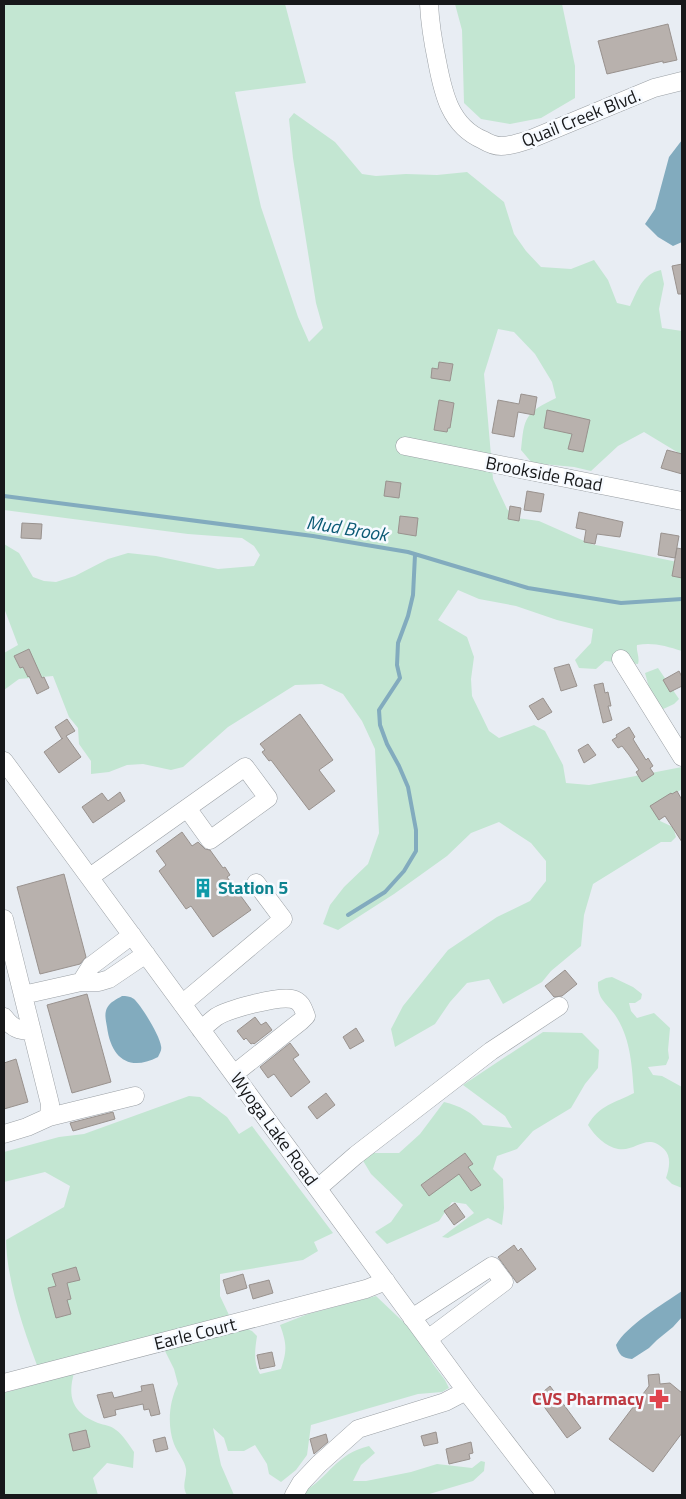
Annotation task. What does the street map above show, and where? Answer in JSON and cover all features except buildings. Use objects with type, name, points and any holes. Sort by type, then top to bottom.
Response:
[{"type":"street","name":"Quail Creek Blvd.","points":[[429,4],[430,26],[443,91],[449,109],[466,130],[477,138],[489,143],[500,146],[531,139],[654,88],[682,81]]},
{"type":"street","name":"Brookside Road","points":[[405,446],[682,502]]},
{"type":"street","points":[[621,659],[682,757]]},
{"type":"street","name":"Wyoga Lake Road","points":[[4,761],[412,1318],[546,1495]]},
{"type":"street","points":[[90,877],[187,808],[245,767],[268,798],[210,840],[187,808]]},
{"type":"street","points":[[182,1004],[283,919],[256,883]]},
{"type":"street","points":[[4,919],[10,976],[23,995],[50,1104],[49,1117]]},
{"type":"street","points":[[80,982],[91,966],[132,935]]},
{"type":"street","points":[[23,995],[80,982],[99,982],[110,978],[146,954]]},
{"type":"street","points":[[201,1030],[217,1016],[233,1009],[276,1000],[293,999],[303,1006],[306,1016],[234,1074]]},
{"type":"street","points":[[318,1188],[356,1155],[491,1051],[559,1006]]},
{"type":"street","points":[[4,1017],[11,1026],[21,1031],[32,1031]]},
{"type":"street","points":[[4,1134],[27,1127],[49,1117],[135,1096]]},
{"type":"street","points":[[412,1318],[492,1266],[504,1282],[428,1339]]},
{"type":"street","name":"Earle Court","points":[[4,1383],[366,1289],[386,1282]]},
{"type":"street","points":[[294,1495],[301,1483],[319,1464],[358,1429],[445,1402],[466,1391]]},
{"type":"green space","points":[[4,4],[285,4],[306,83],[235,92],[261,207],[298,317],[309,342],[323,328],[316,303],[293,158],[289,119],[294,113],[335,142],[362,174],[376,176],[406,174],[437,175],[467,172],[504,202],[514,234],[541,267],[571,269],[594,260],[608,280],[617,303],[630,306],[645,279],[649,275],[661,270],[664,284],[659,309],[662,328],[682,331],[682,455],[644,432],[618,446],[591,471],[574,467],[532,463],[521,450],[523,430],[532,412],[556,398],[552,382],[535,354],[514,332],[498,329],[484,374],[493,479],[507,509],[517,518],[539,521],[591,544],[682,563],[682,651],[654,644],[637,645],[638,664],[605,661],[596,669],[579,668],[575,660],[591,643],[593,629],[557,620],[516,606],[479,599],[458,590],[438,620],[467,637],[474,657],[471,679],[472,696],[489,731],[499,738],[534,725],[545,731],[563,765],[566,783],[589,785],[682,767],[682,789],[663,802],[660,821],[673,827],[676,837],[671,842],[661,842],[593,884],[584,915],[581,946],[551,971],[542,982],[503,1004],[489,979],[467,983],[450,1002],[435,1024],[395,1047],[391,1029],[403,1006],[448,950],[497,917],[530,901],[546,881],[546,861],[531,843],[499,822],[471,833],[447,856],[394,894],[338,930],[323,924],[330,905],[344,887],[368,864],[379,833],[375,749],[362,721],[343,694],[322,684],[295,685],[228,727],[183,767],[171,770],[143,764],[127,765],[109,772],[91,774],[91,761],[79,744],[78,728],[69,717],[53,676],[19,679],[4,690],[4,653],[18,645],[4,608],[4,544],[19,553],[33,577],[44,581],[56,582],[75,576],[108,559],[128,553],[156,556],[218,569],[254,566],[260,555],[254,546],[242,538],[188,534],[4,510]]},
{"type":"green space","points":[[455,4],[562,4],[575,66],[575,98],[541,118],[510,124],[481,119],[464,103],[462,30]]},
{"type":"green space","points":[[658,668],[679,699],[674,704],[659,711],[653,702],[645,673]]},
{"type":"green space","points":[[612,977],[633,987],[642,994],[641,999],[635,1003],[629,1003],[631,1011],[637,1018],[654,1013],[670,1028],[669,1058],[666,1065],[648,1067],[653,1075],[662,1076],[682,1087],[682,1188],[672,1184],[666,1178],[669,1159],[667,1152],[658,1144],[647,1142],[631,1148],[614,1148],[601,1140],[588,1125],[592,1118],[602,1109],[634,1093],[630,1054],[622,1027],[599,994],[598,982]]},
{"type":"green space","points":[[543,1032],[582,1033],[599,1050],[598,1068],[585,1084],[571,1108],[533,1131],[517,1149],[497,1156],[493,1169],[503,1179],[504,1208],[502,1225],[488,1218],[448,1238],[442,1237],[474,1213],[466,1204],[452,1202],[439,1221],[387,1244],[375,1232],[391,1222],[403,1205],[371,1174],[362,1159],[373,1153],[399,1153],[420,1134],[444,1102],[465,1110],[475,1116],[483,1125],[512,1128],[505,1116],[463,1085]]},
{"type":"green space","points":[[189,1096],[200,1097],[227,1117],[239,1134],[252,1126],[333,1233],[314,1242],[318,1251],[303,1260],[220,1274],[220,1296],[229,1315],[192,1336],[40,1373],[13,1291],[6,1240],[64,1207],[70,1186],[45,1172],[4,1182],[4,1152],[59,1137],[84,1134]]},
{"type":"green space","points":[[376,1296],[415,1333],[449,1388],[442,1392],[418,1394],[311,1425],[307,1455],[296,1470],[281,1482],[269,1474],[267,1464],[255,1445],[244,1451],[228,1451],[224,1438],[213,1428],[221,1465],[234,1495],[187,1495],[184,1488],[185,1466],[174,1444],[170,1429],[171,1406],[178,1384],[174,1369],[163,1347],[245,1328],[257,1336],[255,1361],[260,1374],[281,1369],[285,1347],[280,1325],[308,1314]]},
{"type":"green space","points":[[74,1373],[71,1390],[74,1404],[90,1419],[112,1428],[126,1440],[134,1452],[133,1468],[107,1463],[93,1478],[98,1495],[4,1495],[4,1393]]},
{"type":"green space","points":[[369,1446],[375,1453],[361,1465],[353,1481],[366,1481],[411,1472],[437,1464],[472,1468],[481,1461],[485,1462],[484,1471],[473,1481],[426,1495],[284,1495],[303,1492],[320,1480],[340,1460],[357,1450]]},
{"type":"water","points":[[682,140],[682,242],[673,246],[658,237],[645,224],[655,209],[669,157]]},
{"type":"water","points":[[122,996],[134,999],[150,1021],[160,1041],[161,1050],[158,1057],[138,1063],[123,1059],[117,1054],[109,1038],[106,1013],[110,1004]]},
{"type":"water","points":[[682,1291],[682,1317],[673,1327],[649,1348],[632,1359],[621,1355],[616,1345],[628,1330]]},
{"type":"waterway","name":"Mud Brook","points":[[4,496],[313,536],[408,552],[528,588],[621,603],[682,599]]},
{"type":"waterway","points":[[348,915],[385,892],[404,871],[416,851],[416,830],[408,787],[387,744],[380,725],[379,710],[400,678],[397,665],[398,643],[413,595],[415,555]]},
{"type":"place","name":"Station 5","points":[[203,888]]},
{"type":"place","name":"CVS Pharmacy","points":[[659,1399]]}]
